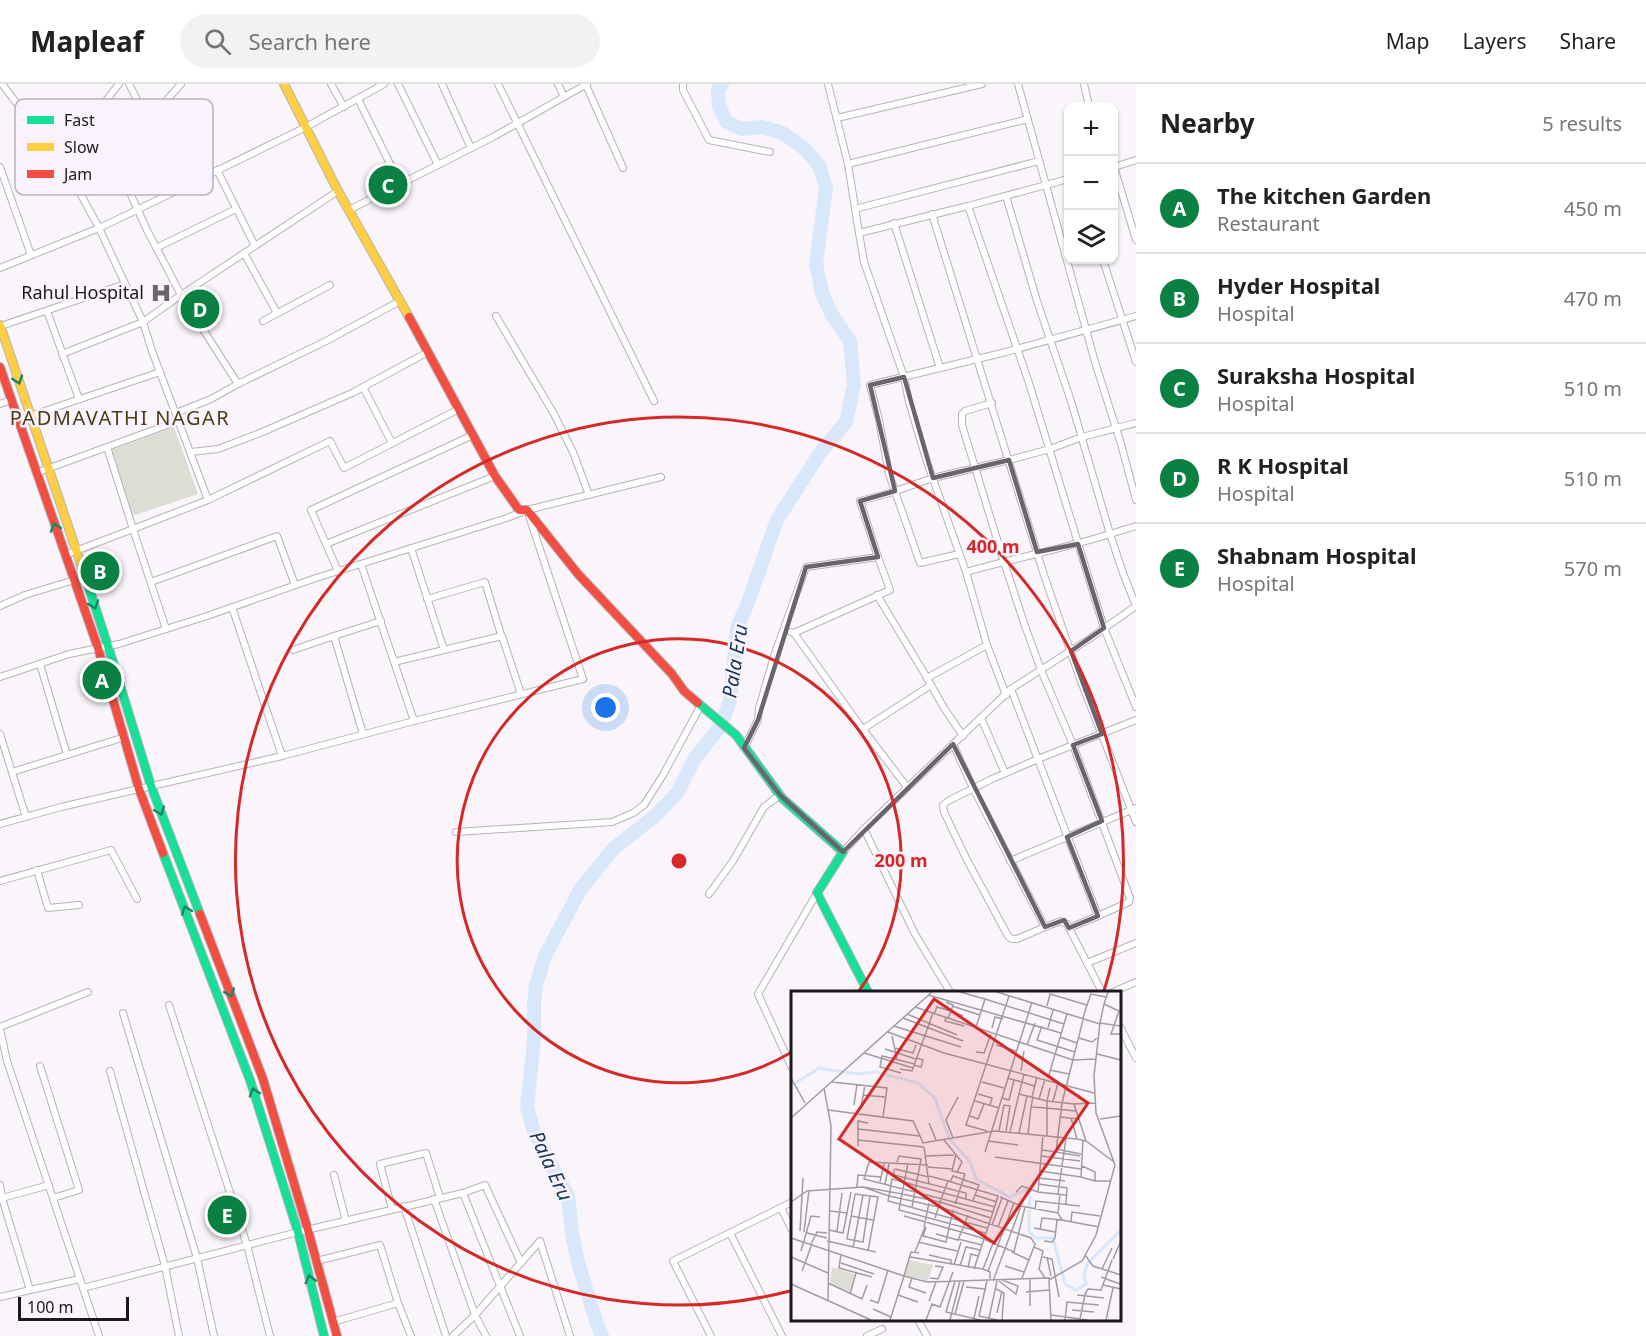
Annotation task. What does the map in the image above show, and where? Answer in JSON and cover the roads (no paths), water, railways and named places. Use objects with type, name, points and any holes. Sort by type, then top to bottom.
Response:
[{"type":"street","points":[[2,84],[15,101]]},
{"type":"street","points":[[106,99],[118,84]]},
{"type":"street","points":[[129,84],[137,99]]},
{"type":"street","points":[[168,99],[181,84]]},
{"type":"street","points":[[284,84],[338,191],[495,476],[519,510],[527,510]]},
{"type":"street","points":[[331,84],[344,107]]},
{"type":"street","points":[[213,172],[306,127],[358,99],[375,86],[384,84]]},
{"type":"street","points":[[398,84],[438,165]]},
{"type":"street","points":[[442,84],[471,148]]},
{"type":"street","points":[[498,84],[654,401]]},
{"type":"street","points":[[558,84],[564,97]]},
{"type":"street","points":[[349,210],[471,148],[586,84],[623,168]]},
{"type":"street","points":[[683,84],[683,90],[709,140],[770,152]]},
{"type":"street","points":[[828,84],[848,165],[864,262],[904,377],[909,402],[966,572],[987,645],[1038,759],[1098,916]]},
{"type":"street","points":[[837,117],[982,84]]},
{"type":"street","points":[[1018,84],[1136,500]]},
{"type":"street","points":[[1084,84],[1088,102]]},
{"type":"street","points":[[358,99],[400,184]]},
{"type":"street","points":[[848,165],[1028,118]]},
{"type":"street","points":[[1118,166],[1136,160]]},
{"type":"street","points":[[855,208],[1039,161]]},
{"type":"street","points":[[0,167],[31,255]]},
{"type":"street","points":[[217,170],[255,246]]},
{"type":"street","points":[[859,233],[1064,180]]},
{"type":"street","points":[[1118,180],[1136,240]]},
{"type":"street","points":[[62,354],[143,322],[338,191]]},
{"type":"street","points":[[81,195],[143,322],[208,500]]},
{"type":"street","points":[[130,195],[181,295],[238,384]]},
{"type":"street","points":[[0,268],[99,228],[168,195]]},
{"type":"street","points":[[791,1066],[758,994],[843,852],[952,744],[1009,692],[1136,606],[1110,534],[1006,196]]},
{"type":"street","points":[[968,206],[1050,449],[1104,628],[1136,707]]},
{"type":"street","points":[[156,248],[236,209]]},
{"type":"street","points":[[932,214],[1037,553],[1080,679],[1134,808],[1136,822]]},
{"type":"street","points":[[894,223],[940,368]]},
{"type":"street","points":[[244,253],[278,313]]},
{"type":"street","points":[[1104,264],[1136,362]]},
{"type":"street","points":[[125,284],[0,326],[108,646],[151,786],[263,1078],[338,1336]]},
{"type":"street","points":[[263,321],[330,285]]},
{"type":"street","points":[[176,413],[212,399],[400,301]]},
{"type":"street","points":[[47,310],[78,399]]},
{"type":"street","points":[[496,316],[554,414],[573,452],[589,495]]},
{"type":"street","points":[[959,554],[920,563],[889,474],[870,386],[1136,316]]},
{"type":"street","points":[[191,452],[218,449],[260,433],[363,387],[428,352]]},
{"type":"street","points":[[0,367],[98,648],[139,789],[250,1080],[298,1232],[324,1336]]},
{"type":"street","points":[[18,420],[160,372]]},
{"type":"street","points":[[363,387],[392,443]]},
{"type":"street","points":[[0,404],[11,400]]},
{"type":"street","points":[[992,403],[965,411],[962,414],[962,425],[1004,562],[1041,670],[1073,745],[1133,901],[1070,928]]},
{"type":"street","points":[[65,555],[208,500],[330,441],[344,468],[459,409]]},
{"type":"street","points":[[36,472],[178,421]]},
{"type":"street","points":[[794,633],[890,590],[860,501],[933,478],[1050,449],[1082,437],[1136,423]]},
{"type":"street","points":[[338,571],[311,510],[473,435]]},
{"type":"street","points":[[107,447],[166,629]]},
{"type":"street","points":[[326,544],[495,476]]},
{"type":"street","points":[[0,677],[69,654],[108,646],[166,629],[527,510],[661,477]]},
{"type":"street","points":[[0,824],[282,756],[583,679],[527,510]]},
{"type":"street","points":[[527,510],[574,568],[672,674],[684,691],[736,735],[780,795],[843,852]]},
{"type":"street","points":[[966,572],[1078,544],[1136,526]]},
{"type":"street","points":[[151,582],[277,536],[295,585]]},
{"type":"street","points":[[411,548],[444,650]]},
{"type":"street","points":[[744,748],[758,720],[759,708],[783,629],[806,567],[878,557]]},
{"type":"street","points":[[362,564],[414,721]]},
{"type":"street","points":[[0,606],[25,595],[74,580]]},
{"type":"street","points":[[427,599],[484,582],[521,694]]},
{"type":"street","points":[[877,596],[963,736]]},
{"type":"street","points":[[232,608],[282,756]]},
{"type":"street","points":[[293,650],[381,621]]},
{"type":"street","points":[[783,629],[794,633],[908,788]]},
{"type":"street","points":[[334,636],[363,734]]},
{"type":"street","points":[[394,662],[501,636],[503,641]]},
{"type":"street","points":[[927,678],[987,645]]},
{"type":"street","points":[[40,664],[67,755]]},
{"type":"street","points":[[863,729],[931,685]]},
{"type":"street","points":[[456,832],[612,822],[633,813],[644,805],[663,775],[701,705]]},
{"type":"street","points":[[981,718],[1005,773]]},
{"type":"street","points":[[1101,991],[1067,924],[1061,921],[1017,939],[1008,936],[966,858],[944,812],[943,805],[1005,773],[1136,720]]},
{"type":"street","points":[[0,734],[26,817]]},
{"type":"street","points":[[12,772],[124,737]]},
{"type":"street","points":[[952,744],[1010,861],[1046,927]]},
{"type":"street","points":[[709,894],[732,861],[764,807],[780,795]]},
{"type":"street","points":[[1010,861],[1134,808]]},
{"type":"street","points":[[864,829],[915,934],[949,991]]},
{"type":"street","points":[[0,881],[111,850],[137,899]]},
{"type":"street","points":[[37,870],[48,908],[79,905]]},
{"type":"street","points":[[817,893],[867,991]]},
{"type":"street","points":[[1087,963],[1136,944]]},
{"type":"street","points":[[1118,991],[1135,985]]},
{"type":"street","points":[[88,992],[0,1028],[7,1061],[99,1336]]},
{"type":"street","points":[[169,1005],[247,1245],[270,1336]]},
{"type":"street","points":[[123,1013],[197,1258],[214,1336]]},
{"type":"street","points":[[1121,1031],[1136,1058]]},
{"type":"street","points":[[40,1066],[80,1190],[53,1198]]},
{"type":"street","points":[[110,1071],[165,1266],[179,1336]]},
{"type":"street","points":[[392,1209],[380,1164],[426,1153],[437,1198],[476,1315],[486,1336]]},
{"type":"street","points":[[334,1175],[346,1221]]},
{"type":"street","points":[[0,1185],[1,1198],[30,1290]]},
{"type":"street","points":[[1,1198],[49,1185]]},
{"type":"street","points":[[83,1288],[485,1185],[521,1263]]},
{"type":"street","points":[[463,1192],[520,1336]]},
{"type":"street","points":[[711,1336],[673,1261],[791,1203]]},
{"type":"street","points":[[404,1206],[446,1336]]},
{"type":"street","points":[[782,1208],[791,1228]]},
{"type":"street","points":[[730,1233],[782,1336]]},
{"type":"street","points":[[453,1336],[476,1315],[540,1241],[570,1336]]},
{"type":"street","points":[[317,1261],[380,1245],[411,1336]]},
{"type":"street","points":[[0,1297],[80,1279]]},
{"type":"street","points":[[333,1322],[398,1303]]},
{"type":"street","points":[[919,1321],[927,1336]]},
{"type":"street","points":[[867,1336],[882,1329]]},
{"type":"waterway","name":"Pala Eru","points":[[602,1336],[578,1262],[568,1196],[534,1132],[527,1107],[534,1041],[536,985],[545,956],[580,890],[613,849],[656,815],[677,793],[695,758],[720,727],[730,701],[737,628],[777,520],[820,453],[846,422],[854,385],[850,341],[832,315],[822,293],[816,264],[826,188],[820,167],[805,149],[783,133],[762,127],[742,129],[727,122],[719,107],[718,90],[722,84]]},
{"type":"place","name":"Suraksha Hospital","points":[[388,185]]},
{"type":"place","name":"Rahul Hospital","points":[[161,293]]},
{"type":"place","name":"R K Hospital","points":[[200,309]]},
{"type":"place","name":"Hyder Hospital","points":[[100,571]]},
{"type":"place","name":"The kitchen Garden","points":[[102,680]]},
{"type":"place","name":"Shabnam Hospital","points":[[227,1215]]},
{"type":"district","name":"PADMAVATHI NAGAR","points":[[120,418]]}]
